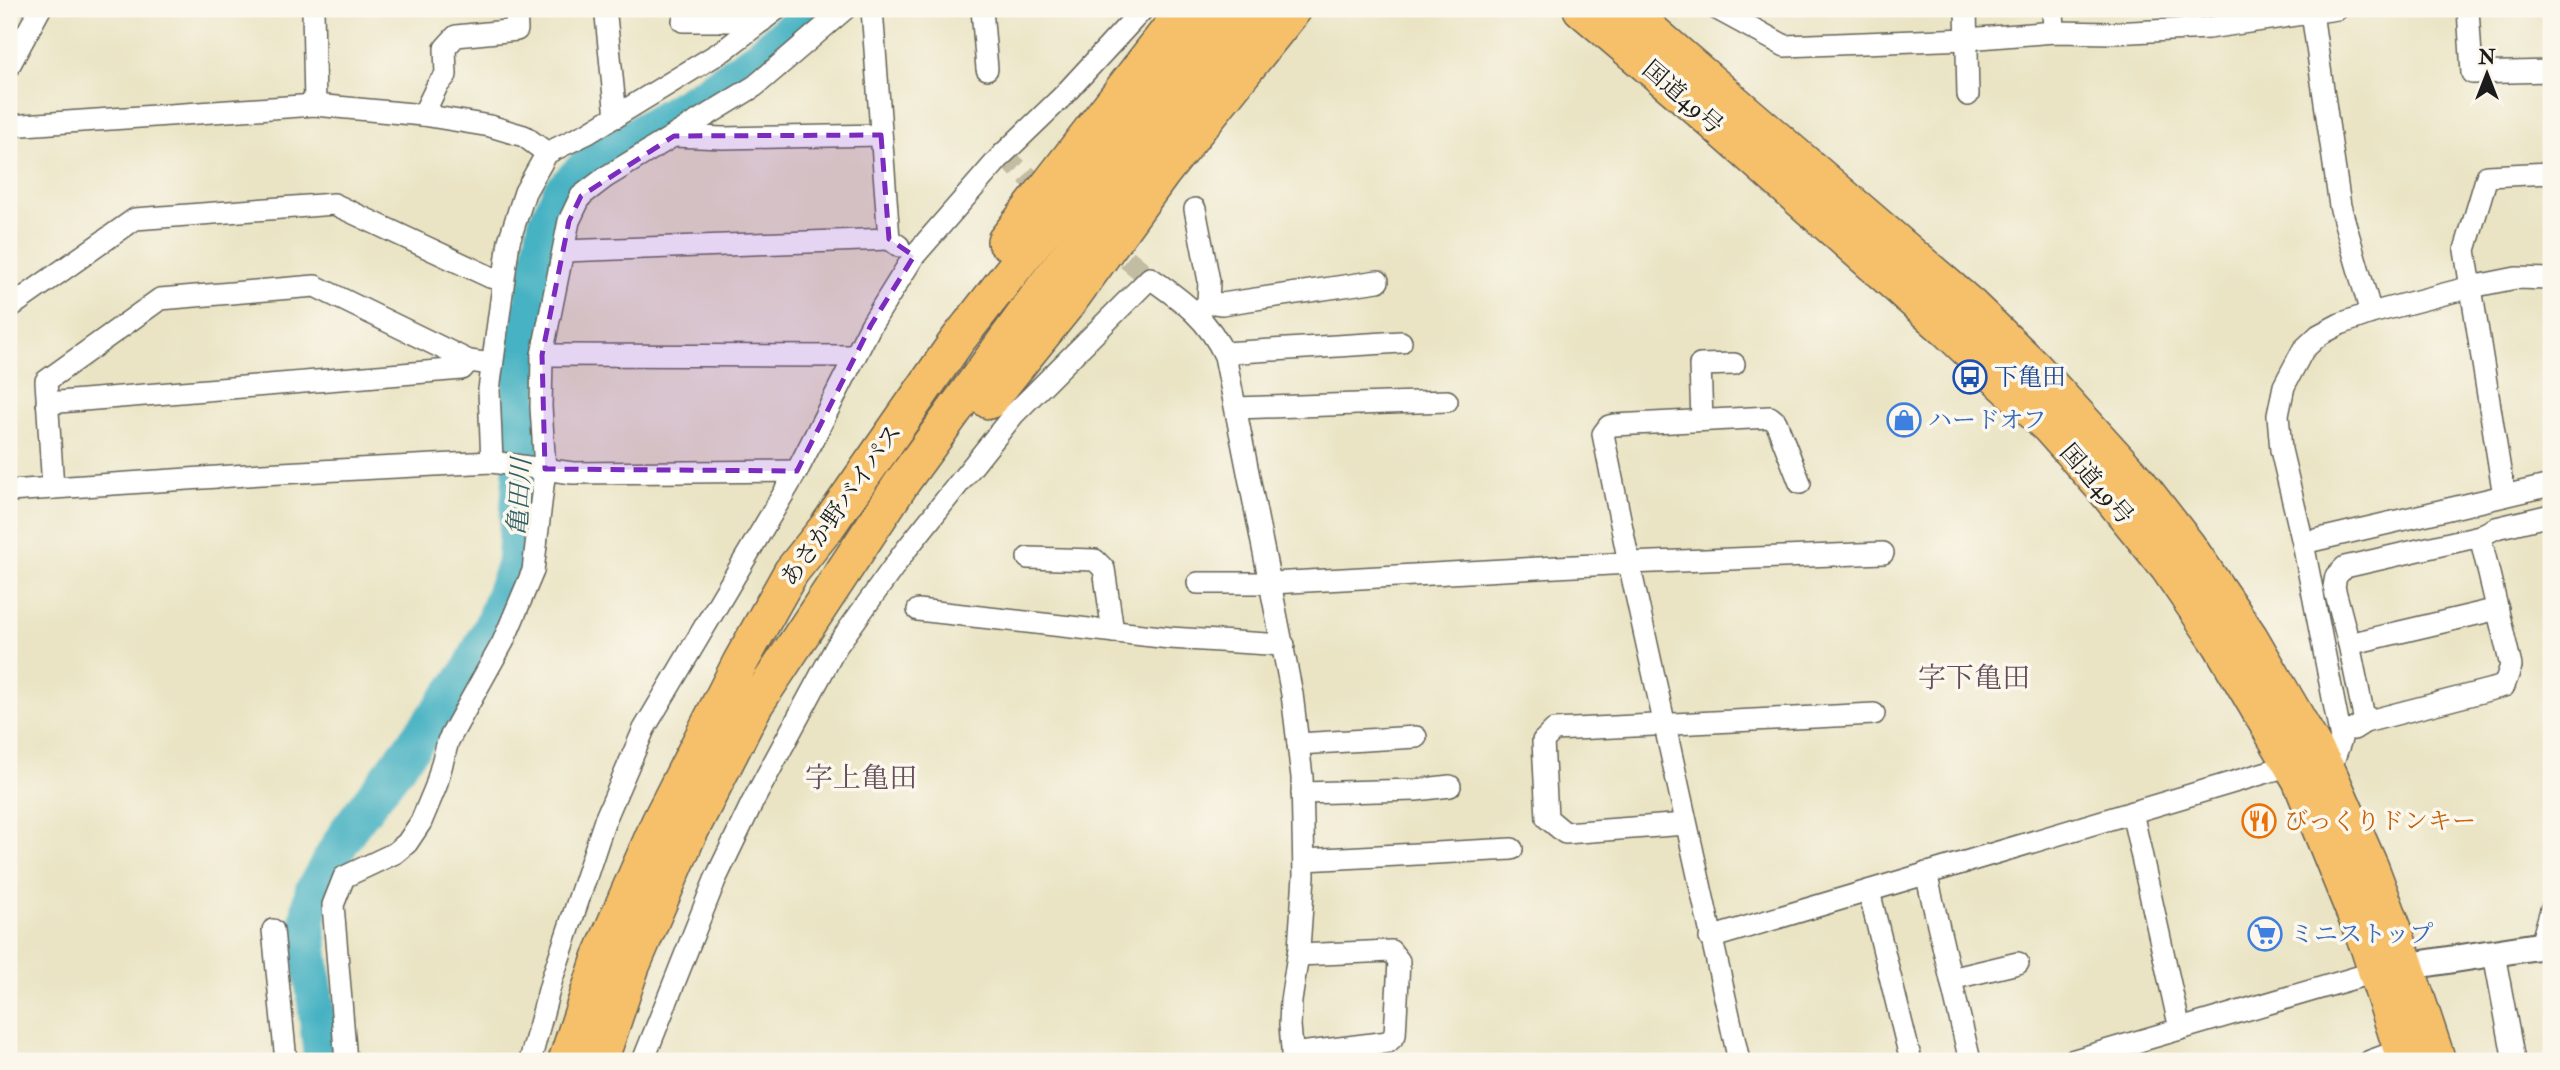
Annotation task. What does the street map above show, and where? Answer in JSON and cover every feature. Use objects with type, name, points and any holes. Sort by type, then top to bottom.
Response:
[{"type":"highway","points":[[791,572],[815,519],[963,295],[1185,9]]},
{"type":"highway","name":"あさか野バイパス","points":[[566,1061],[600,958],[673,830],[903,481],[1192,65],[1217,9]]},
{"type":"highway","name":"あさか野バイパス","points":[[600,1061],[673,830],[740,663],[791,572],[827,527],[957,341],[1192,65],[1253,9]]},
{"type":"highway","points":[[828,593],[1068,303],[1164,172],[1294,9]]},
{"type":"highway","name":"国道49号","points":[[1581,9],[1948,331],[2049,427],[2104,489],[2168,568],[2220,644],[2300,780],[2337,867],[2438,1061]]},
{"type":"highway","name":"国道49号","points":[[1626,9],[1890,234],[2034,366],[2138,483],[2188,546],[2250,638],[2329,774],[2371,869],[2391,969],[2404,1055]]},
{"type":"street","points":[[9,66],[40,9]]},
{"type":"street","points":[[313,9],[315,105]]},
{"type":"street","points":[[423,115],[437,86],[446,75],[445,48],[456,36],[517,30],[516,9]]},
{"type":"street","points":[[346,1061],[332,905],[344,877],[395,853],[407,843],[421,822],[436,786],[448,741],[503,642],[533,571],[542,468],[542,355],[569,221],[581,196],[606,177],[755,86],[845,9]]},
{"type":"street","points":[[872,9],[889,239]]},
{"type":"street","points":[[982,9],[987,69]]},
{"type":"street","points":[[530,1061],[552,979],[605,820],[644,729],[797,471],[871,325],[914,256],[1002,155],[1062,97],[1143,9]]},
{"type":"street","points":[[1717,9],[1785,46],[1967,39],[2054,32],[2113,33],[2207,18],[2312,13],[2337,9]]},
{"type":"street","points":[[1966,9],[1968,94]]},
{"type":"street","points":[[2053,9],[2054,32]]},
{"type":"street","points":[[2468,9],[2472,73],[2551,71]]},
{"type":"street","points":[[2312,13],[2340,206],[2371,313]]},
{"type":"street","points":[[683,21],[770,15]]},
{"type":"street","points":[[492,462],[489,390],[509,241],[525,192],[547,153],[616,117],[724,50],[770,15]]},
{"type":"street","points":[[606,16],[616,117]]},
{"type":"street","points":[[9,126],[315,105],[423,115],[490,127],[524,136],[547,153]]},
{"type":"street","points":[[674,136],[723,138],[881,135]]},
{"type":"street","points":[[2504,496],[2465,250],[2487,176],[2551,173]]},
{"type":"street","points":[[9,308],[135,219],[334,204],[490,277],[503,280]]},
{"type":"street","points":[[1195,209],[1209,281],[1203,308],[1209,327],[1224,353],[1236,408],[1284,645],[1298,744],[1304,860],[1298,955],[1291,1001],[1293,1058],[1388,1042],[1395,1035],[1399,961],[1391,951],[1298,955]]},
{"type":"street","points":[[564,251],[889,239],[914,256]]},
{"type":"street","points":[[643,1061],[715,880],[752,803],[836,646],[905,551],[1014,414],[1150,278],[1203,308],[1378,281]]},
{"type":"street","points":[[2329,774],[2341,738],[2278,431],[2279,403],[2284,386],[2303,350],[2319,335],[2340,324],[2371,313],[2472,287],[2516,278],[2551,279]]},
{"type":"street","points":[[53,488],[46,381],[160,299],[315,286],[469,361],[492,364]]},
{"type":"street","points":[[1224,353],[1401,342]]},
{"type":"street","points":[[542,355],[855,356]]},
{"type":"street","points":[[47,403],[462,369],[469,361]]},
{"type":"street","points":[[1702,420],[1700,365],[1734,364]]},
{"type":"street","points":[[1236,408],[1447,401]]},
{"type":"street","points":[[1739,1061],[1710,938],[1603,437],[1605,430],[1614,425],[1773,418],[1800,483]]},
{"type":"street","points":[[9,491],[492,462],[573,473],[797,471]]},
{"type":"street","points":[[2303,543],[2551,485]]},
{"type":"street","points":[[2365,722],[2334,587],[2336,576],[2345,567],[2480,536],[2496,528],[2551,515]]},
{"type":"street","points":[[2341,738],[2365,722],[2504,686],[2511,666],[2480,536]]},
{"type":"street","points":[[1198,583],[1272,583],[1883,552]]},
{"type":"street","points":[[1028,558],[1095,560],[1104,569],[1113,632]]},
{"type":"street","points":[[2349,644],[2498,609]]},
{"type":"street","points":[[918,610],[1113,632],[1284,645]]},
{"type":"street","points":[[1686,824],[1565,833],[1548,818],[1543,741],[1554,730],[1874,714]]},
{"type":"street","points":[[1298,744],[1416,737]]},
{"type":"street","points":[[1710,938],[2291,765]]},
{"type":"street","points":[[1302,793],[1416,790],[1450,786]]},
{"type":"street","points":[[2132,812],[2180,1029]]},
{"type":"street","points":[[1304,860],[1512,849]]},
{"type":"street","points":[[1926,873],[1970,1061]]},
{"type":"street","points":[[1869,891],[1911,1061]]},
{"type":"street","points":[[2071,1061],[2391,969],[2546,945],[2551,910]]},
{"type":"street","points":[[273,930],[286,1061]]},
{"type":"street","points":[[2494,954],[2514,1061]]},
{"type":"street","points":[[1951,979],[2018,963]]},
{"type":"street","points":[[2370,1061],[2404,1055]]},
{"type":"highlighted area","points":[[881,135],[889,239],[914,256],[871,325],[797,471],[545,469],[542,355],[569,221],[581,196],[674,136]]},
{"type":"waterway","name":"亀田川","points":[[322,1061],[307,925],[313,891],[348,830],[469,672],[491,628],[515,565],[522,457],[521,366],[546,224],[561,192],[590,162],[705,94],[757,58],[815,9]]},
{"type":"tunnel","points":[[1002,155],[1051,196]]},
{"type":"tunnel","points":[[1103,239],[1150,278]]},
{"type":"place","name":"下亀田","points":[[1970,377]]},
{"type":"place","name":"ハードオフ","points":[[1904,420]]},
{"type":"place","name":"びっくりドンキー","points":[[2259,821]]},
{"type":"place","name":"ミニストップ","points":[[2265,934]]},
{"type":"district","name":"字下亀田","points":[[1974,677]]},
{"type":"district","name":"字上亀田","points":[[861,777]]}]
